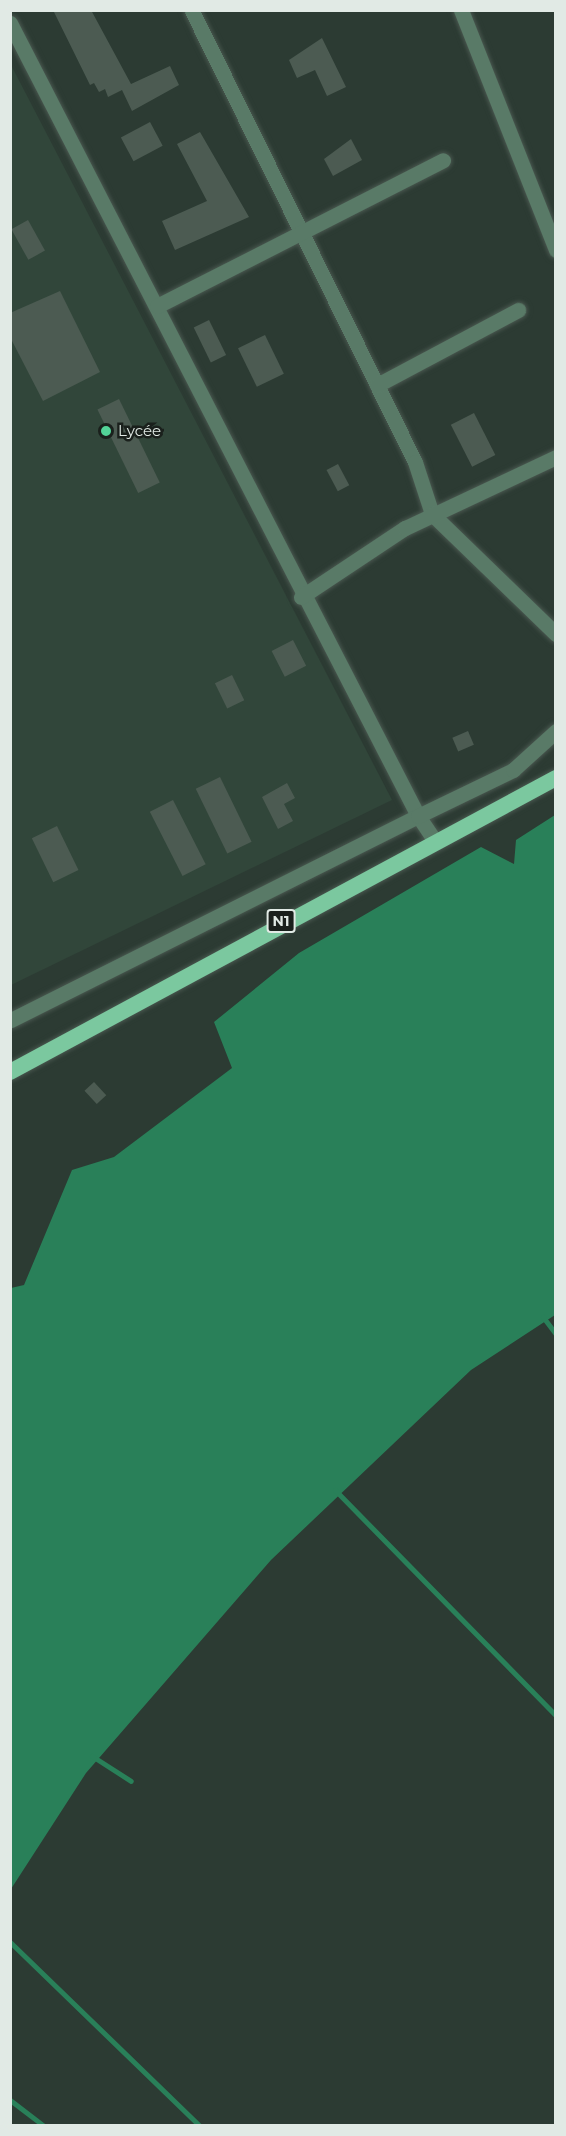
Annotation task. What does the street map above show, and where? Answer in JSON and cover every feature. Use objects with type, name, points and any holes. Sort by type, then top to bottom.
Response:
[{"type":"highway","name":"N1","points":[[10,1072],[555,778]]},
{"type":"street","points":[[461,10],[555,250]]},
{"type":"street","points":[[192,11],[415,462],[432,514],[555,634]]},
{"type":"street","points":[[10,23],[264,511],[301,597],[418,816],[435,841]]},
{"type":"street","points":[[157,306],[303,234],[443,160]]},
{"type":"street","points":[[377,385],[518,310]]},
{"type":"street","points":[[301,597],[432,514],[555,457]]},
{"type":"street","points":[[10,1020],[513,770],[555,731]]},
{"type":"shaded area","name":"Lycée","points":[[10,63],[392,800],[11,985],[10,985]]},
{"type":"shaded area","points":[[555,815],[555,1315],[471,1370],[271,1560],[86,1773],[11,1889],[11,1288],[24,1285],[72,1170],[114,1157],[232,1068],[214,1022],[299,953],[481,847],[514,864],[516,840]]},
{"type":"building","points":[[53,10],[91,10],[131,84],[170,66],[179,85],[132,111],[122,90],[108,97],[105,89],[99,92],[94,83],[90,85]]},
{"type":"building","points":[[322,38],[346,87],[327,96],[315,70],[297,78],[289,60]]},
{"type":"building","points":[[150,122],[163,146],[134,161],[121,137]]},
{"type":"building","points":[[200,132],[249,217],[175,250],[162,221],[207,201],[177,144]]},
{"type":"building","points":[[351,139],[362,160],[333,176],[324,159]]},
{"type":"building","points":[[28,220],[45,251],[28,260],[11,229]]},
{"type":"building","points":[[60,291],[100,372],[43,401],[10,337],[10,313]]},
{"type":"building","points":[[209,320],[226,355],[211,363],[194,327]]},
{"type":"building","points":[[265,335],[284,374],[257,387],[238,348]]},
{"type":"building","points":[[119,399],[160,483],[138,493],[97,410]]},
{"type":"building","points":[[474,413],[495,455],[472,467],[451,425]]},
{"type":"building","points":[[338,464],[349,485],[338,491],[327,470]]},
{"type":"building","points":[[293,640],[306,666],[285,677],[272,651]]},
{"type":"building","points":[[232,675],[244,700],[227,708],[215,683]]},
{"type":"building","points":[[468,731],[474,745],[458,751],[452,738]]},
{"type":"building","points":[[220,777],[252,842],[227,854],[196,789]]},
{"type":"building","points":[[287,783],[295,798],[284,804],[293,821],[278,829],[262,797]]},
{"type":"building","points":[[173,800],[206,864],[183,876],[150,812]]},
{"type":"building","points":[[57,826],[78,870],[53,882],[32,838]]},
{"type":"building","points":[[94,1082],[106,1095],[97,1104],[84,1091]]},
{"type":"waterway","points":[[543,1317],[556,1334]]},
{"type":"waterway","points":[[335,1490],[556,1716]]},
{"type":"waterway","points":[[92,1756],[131,1781]]},
{"type":"waterway","points":[[10,1942],[200,2126]]},
{"type":"waterway","points":[[10,2100],[44,2126]]},
{"type":"place","name":"Lycée","points":[[106,431]]}]
